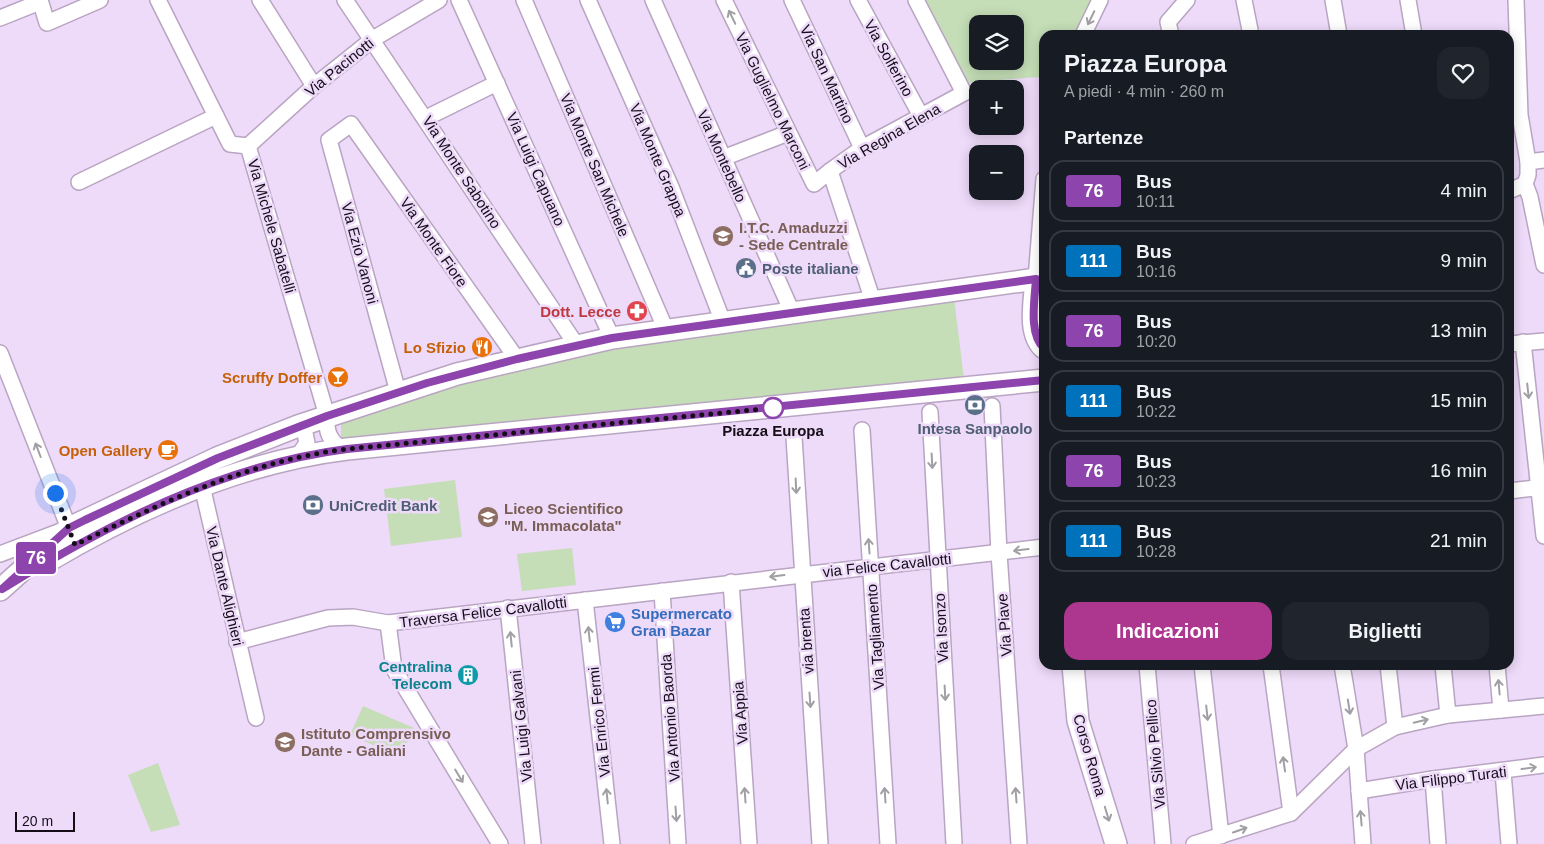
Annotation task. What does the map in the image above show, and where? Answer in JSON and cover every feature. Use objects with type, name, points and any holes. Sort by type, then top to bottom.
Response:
[{"type":"main road","points":[[72,536],[202,486],[301,442],[327,416],[398,392],[517,359],[612,338],[873,301],[1039,281]]},
{"type":"main road","points":[[1039,315],[1035,336],[1039,341]]},
{"type":"main road","points":[[0,589],[72,536],[218,458],[301,442],[341,449],[1039,378]]},
{"type":"main road","name":"Corso Roma","points":[[1073,670],[1078,721],[1116,844]]},
{"type":"street","points":[[0,18],[40,1],[47,23],[100,0]]},
{"type":"street","name":"Via Michele Sabatelli","points":[[158,0],[230,144],[248,146],[327,416],[327,429],[331,441],[341,449]]},
{"type":"street","points":[[260,0],[314,86]]},
{"type":"street","name":"Via Monte Sabotino","points":[[345,0],[374,39],[577,346]]},
{"type":"street","name":"Via Pacinotti","points":[[248,146],[314,86],[374,39],[439,0]]},
{"type":"street","name":"Via Luigi Capuano","points":[[459,0],[612,338]]},
{"type":"street","name":"Via Monte San Michele","points":[[524,0],[666,330]]},
{"type":"street","name":"Via Monte Grappa","points":[[588,0],[671,187],[723,322]]},
{"type":"street","name":"Via Montebello","points":[[653,0],[792,312]]},
{"type":"street","name":"Via Guglielmo Marconi","points":[[724,0],[814,184],[830,171]]},
{"type":"street","name":"Via San Martino","points":[[792,0],[862,148]]},
{"type":"street","name":"Via Solferino","points":[[858,0],[921,116]]},
{"type":"street","name":"Via Regina Elena","points":[[873,301],[830,171],[862,148],[964,93],[916,0]]},
{"type":"street","points":[[1085,30],[1100,0]]},
{"type":"street","points":[[1170,30],[1168,22],[1187,0]]},
{"type":"street","points":[[1244,0],[1250,30]]},
{"type":"street","points":[[1333,0],[1339,30]]},
{"type":"street","points":[[1408,0],[1413,30]]},
{"type":"street","points":[[1516,0],[1520,115],[1528,162],[1528,175],[1525,184],[1530,197],[1544,265]]},
{"type":"street","points":[[426,118],[496,83]]},
{"type":"street","points":[[79,182],[216,116]]},
{"type":"street","name":"Via Monte Fiore","points":[[351,124],[517,359]]},
{"type":"street","name":"Via Ezio Vanoni","points":[[351,124],[329,140],[398,392]]},
{"type":"street","points":[[723,158],[788,133]]},
{"type":"street","points":[[1528,162],[1544,160]]},
{"type":"street","points":[[1514,189],[1525,184]]},
{"type":"street","points":[[1544,341],[1516,343],[1541,488],[1544,536]]},
{"type":"street","points":[[0,353],[72,536],[0,554]]},
{"type":"street","name":"Via Piave","points":[[992,406],[999,552],[1019,844]]},
{"type":"street","name":"Via Isonzo","points":[[930,412],[954,844]]},
{"type":"street","name":"Via Tagliamento","points":[[862,430],[888,844]]},
{"type":"street","name":"via brenta","points":[[794,437],[820,844]]},
{"type":"street","points":[[202,486],[205,473],[218,458]]},
{"type":"street","name":"Via Dante Alighieri","points":[[202,486],[256,718]]},
{"type":"street","points":[[1514,491],[1541,488]]},
{"type":"street","name":"via Felice Cavallotti","points":[[731,582],[1039,548]]},
{"type":"street","name":"Traversa Felice Cavallotti","points":[[237,642],[328,618],[353,617],[388,622],[731,582]]},
{"type":"street","name":"Via Appia","points":[[731,582],[749,844]]},
{"type":"street","name":"Via Antonio Baorda","points":[[662,591],[678,844]]},
{"type":"street","name":"Via Enrico Fermi","points":[[585,600],[612,844]]},
{"type":"street","name":"Via Luigi Galvani","points":[[508,608],[533,844]]},
{"type":"street","points":[[388,622],[394,669],[500,844]]},
{"type":"street","name":"Via Silvio Pellico","points":[[1147,670],[1163,844]]},
{"type":"street","points":[[1203,670],[1221,836]]},
{"type":"street","points":[[1272,670],[1290,813]]},
{"type":"street","points":[[1343,670],[1356,749],[1363,844]]},
{"type":"street","points":[[1389,670],[1395,727]]},
{"type":"street","points":[[1444,670],[1448,715]]},
{"type":"street","points":[[1497,670],[1501,710]]},
{"type":"street","points":[[1194,844],[1290,813],[1356,749],[1395,727],[1448,715],[1544,706]]},
{"type":"street","name":"Via Filippo Turati","points":[[1359,791],[1433,779],[1544,766]]},
{"type":"street","points":[[1503,772],[1509,844]]},
{"type":"street","points":[[1433,779],[1438,844]]},
{"type":"green space","points":[[926,0],[1100,0],[1085,30],[1039,30],[1039,78],[969,80],[969,83],[964,83]]},
{"type":"green space","points":[[953,290],[965,387],[341,449],[341,411],[517,359]]},
{"type":"green space","points":[[455,480],[462,537],[391,546],[384,489]]},
{"type":"green space","points":[[572,548],[576,585],[522,591],[517,554]]},
{"type":"green space","points":[[363,706],[414,728],[401,757],[350,735]]},
{"type":"green space","points":[[158,763],[180,825],[151,832],[128,775]]},
{"type":"bus line","name":"76","points":[[1039,343],[1034,331],[1036,279],[612,338],[517,359],[457,374],[398,392],[298,426],[218,458],[69,528],[2,589],[75,545],[155,505],[202,486],[298,456],[347,449],[1039,381]]},
{"type":"place","name":"I.T.C. Amaduzzi - Sede Centrale","points":[[723,236]]},
{"type":"place","name":"Poste italiane","points":[[746,268]]},
{"type":"place","name":"Dott. Lecce","points":[[637,311]]},
{"type":"place","name":"Lo Sfizio","points":[[482,347]]},
{"type":"place","name":"Scruffy Doffer","points":[[338,377]]},
{"type":"place","name":"Intesa Sanpaolo","points":[[975,405]]},
{"type":"place","name":"Piazza Europa","points":[[773,408]]},
{"type":"place","name":"Open Gallery","points":[[168,450]]},
{"type":"place","name":"UniCredit Bank","points":[[313,505]]},
{"type":"place","name":"Liceo Scientifico \"M. Immacolata\"","points":[[488,517]]},
{"type":"place","name":"Supermercato Gran Bazar","points":[[615,622]]},
{"type":"place","name":"Centralina Telecom","points":[[468,675]]},
{"type":"place","name":"Istituto Comprensivo Dante - Galiani","points":[[285,742]]},
{"type":"route","points":[[55,493],[75,545],[155,505],[202,486],[298,456],[347,449],[773,408]]}]
